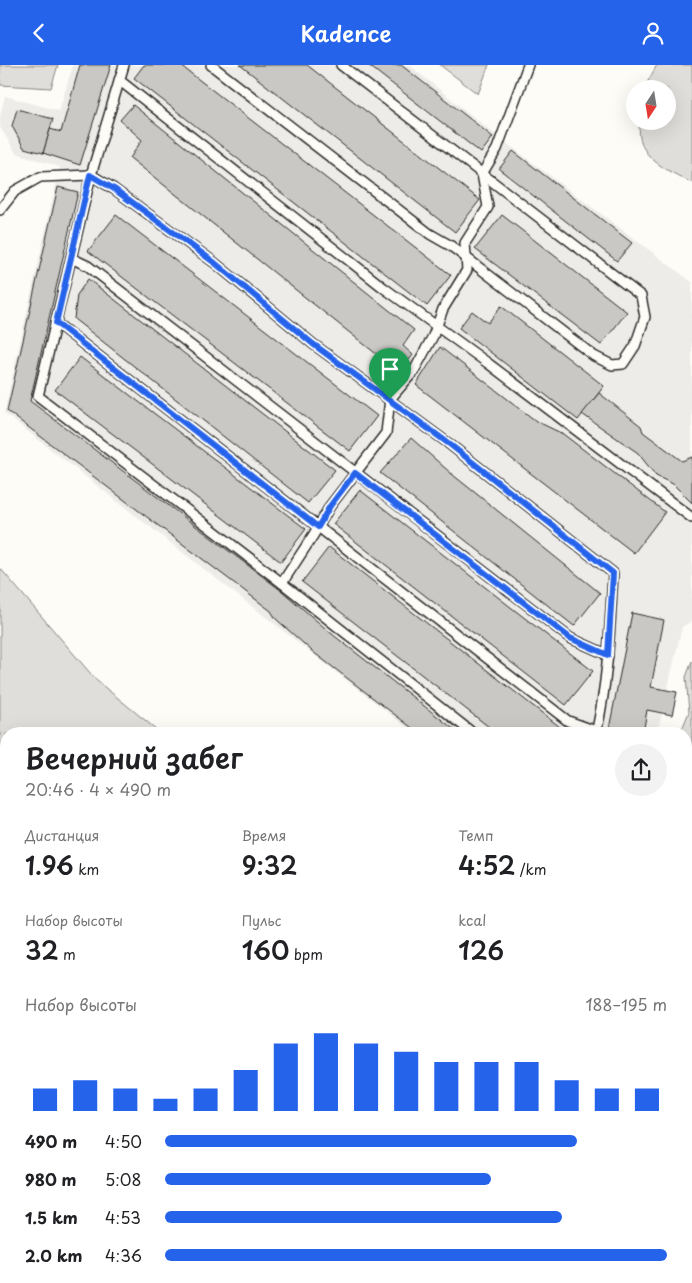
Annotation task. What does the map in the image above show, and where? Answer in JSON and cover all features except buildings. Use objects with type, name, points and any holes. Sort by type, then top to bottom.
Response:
[{"type":"lane","points":[[124,65],[90,175],[38,396],[282,583],[465,727]]},
{"type":"lane","points":[[211,65],[430,234],[466,257],[594,355],[612,365],[623,364],[635,346],[646,317],[640,296],[341,65]]},
{"type":"lane","points":[[282,583],[330,506],[386,433],[390,399],[414,371],[433,336],[443,309],[467,270],[465,243],[488,207],[482,174],[497,149],[528,65]]},
{"type":"lane","points":[[119,80],[377,282],[644,480],[692,518]]},
{"type":"lane","points":[[0,210],[16,191],[40,177],[90,175],[114,189],[215,263],[313,344],[390,399],[613,573],[608,655],[602,707],[597,727]]},
{"type":"lane","points":[[71,258],[88,266],[570,638],[608,655]]},
{"type":"lane","points":[[56,323],[568,721],[583,727]]},
{"type":"shaded area","points":[[0,65],[58,65],[51,88],[0,85]]},
{"type":"shaded area","points":[[73,65],[409,65],[501,139],[692,282],[692,621],[682,627],[659,727],[407,727],[4,413],[60,167],[16,153],[0,127],[0,116],[5,96],[59,111]]},
{"type":"shaded area","points":[[440,65],[489,65],[478,94]]},
{"type":"shaded area","points":[[657,65],[692,65],[692,183],[654,161],[642,144],[639,130],[676,130],[676,80],[649,80]]},
{"type":"shaded area","points":[[0,568],[97,681],[153,727],[0,727]]},
{"type":"shaded area","points":[[692,661],[692,727],[683,727],[689,712],[686,677]]},
{"type":"route","points":[[90,175],[114,189],[155,218],[215,263],[313,344],[390,399],[613,573],[608,655],[570,638],[355,473],[330,506],[318,527],[56,323],[90,175]]}]
